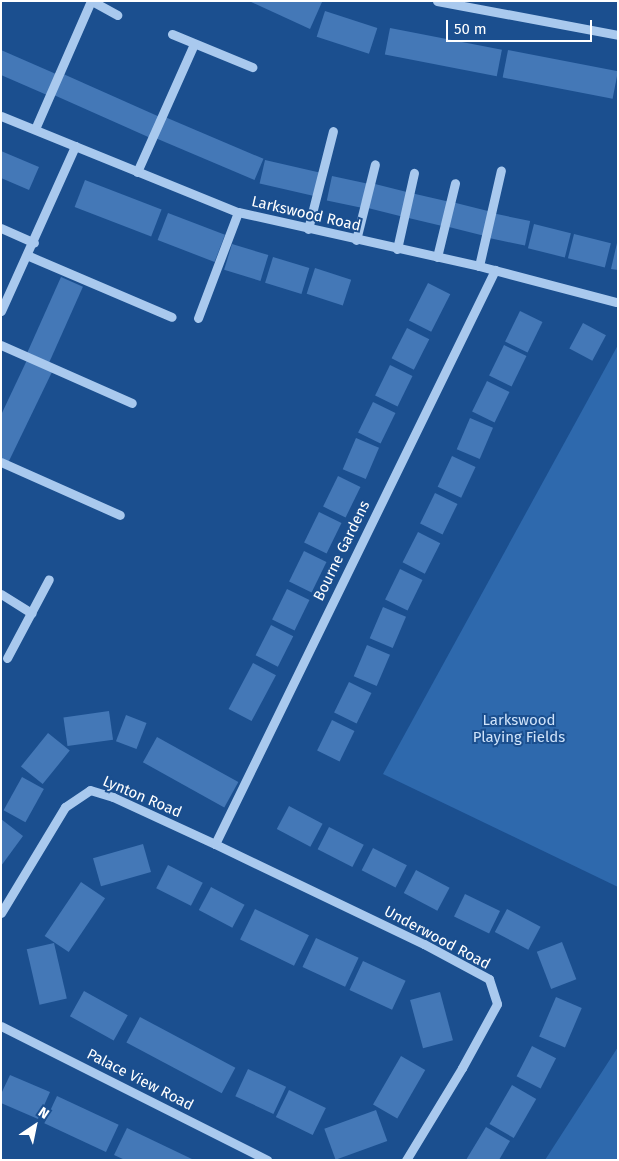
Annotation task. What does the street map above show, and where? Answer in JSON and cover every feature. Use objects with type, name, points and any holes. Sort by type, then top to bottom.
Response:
[{"type":"street","points":[[35,129],[92,1],[117,15]]},
{"type":"street","points":[[437,1],[618,36]]},
{"type":"street","points":[[172,34],[252,67]]},
{"type":"street","points":[[138,172],[194,44]]},
{"type":"street","name":"Larkswood Road","points":[[1,116],[238,212],[495,270],[616,302]]},
{"type":"street","points":[[308,229],[334,131]]},
{"type":"street","points":[[1,311],[29,256],[75,146]]},
{"type":"street","points":[[356,240],[375,164]]},
{"type":"street","points":[[478,266],[501,170]]},
{"type":"street","points":[[397,249],[414,173]]},
{"type":"street","points":[[437,257],[455,183]]},
{"type":"street","points":[[198,318],[238,212]]},
{"type":"street","points":[[1,228],[34,243]]},
{"type":"street","points":[[29,256],[172,318]]},
{"type":"street","name":"Bourne Gardens","points":[[215,844],[495,270]]},
{"type":"street","points":[[1,345],[132,403]]},
{"type":"street","points":[[1,462],[120,514]]},
{"type":"street","points":[[7,658],[49,579]]},
{"type":"street","points":[[1,594],[32,613]]},
{"type":"street","name":"Lynton Road","points":[[1,914],[65,807],[90,790],[113,797],[215,844]]},
{"type":"street","name":"Underwood Road","points":[[215,844],[424,944],[489,979],[497,1004],[462,1068],[406,1160]]},
{"type":"street","name":"Palace View Road","points":[[1,1026],[267,1160]]},
{"type":"green space","name":"Larkswood Playing Fields","points":[[618,345],[618,887],[383,774]]},
{"type":"green space","points":[[618,1047],[618,1160],[545,1160]]},
{"type":"building","points":[[249,1],[320,1],[322,2],[310,29]]},
{"type":"building","points":[[325,11],[377,28],[369,54],[317,37]]},
{"type":"building","points":[[390,28],[502,50],[497,76],[385,55]]},
{"type":"building","points":[[1,50],[56,74],[47,95],[1,75]]},
{"type":"building","points":[[508,50],[618,71],[613,99],[503,77]]},
{"type":"building","points":[[61,73],[159,117],[149,138],[52,94]]},
{"type":"building","points":[[165,117],[263,159],[255,180],[156,138]]},
{"type":"building","points":[[1,151],[39,167],[29,190],[1,178]]},
{"type":"building","points":[[265,160],[321,173],[315,196],[260,183]]},
{"type":"building","points":[[332,176],[369,184],[364,208],[327,200]]},
{"type":"building","points":[[85,180],[162,209],[151,236],[75,207]]},
{"type":"building","points":[[371,183],[408,192],[402,216],[365,207]]},
{"type":"building","points":[[411,193],[449,202],[443,226],[405,217]]},
{"type":"building","points":[[452,202],[489,211],[483,235],[446,226]]},
{"type":"building","points":[[168,213],[225,235],[215,262],[158,240]]},
{"type":"building","points":[[492,213],[530,221],[525,246],[487,237]]},
{"type":"building","points":[[534,224],[571,233],[565,257],[528,248]]},
{"type":"building","points":[[574,234],[611,243],[605,267],[568,258]]},
{"type":"building","points":[[618,243],[618,270],[611,269]]},
{"type":"building","points":[[232,244],[268,255],[260,281],[224,270]]},
{"type":"building","points":[[273,257],[309,268],[301,294],[265,283]]},
{"type":"building","points":[[315,268],[351,280],[343,305],[307,294]]},
{"type":"building","points":[[61,277],[83,287],[49,363],[27,353]]},
{"type":"building","points":[[428,283],[450,294],[431,332],[409,320]]},
{"type":"building","points":[[520,311],[542,322],[528,353],[505,342]]},
{"type":"building","points":[[583,323],[606,335],[592,361],[569,349]]},
{"type":"building","points":[[407,328],[429,339],[414,370],[392,358]]},
{"type":"building","points":[[504,345],[526,356],[512,387],[489,376]]},
{"type":"building","points":[[27,360],[52,372],[8,463],[1,460],[1,415]]},
{"type":"building","points":[[390,365],[412,376],[398,407],[375,396]]},
{"type":"building","points":[[487,381],[509,392],[495,423],[472,412]]},
{"type":"building","points":[[373,402],[395,413],[381,444],[358,433]]},
{"type":"building","points":[[470,418],[493,428],[480,459],[457,449]]},
{"type":"building","points":[[356,438],[379,448],[366,479],[343,469]]},
{"type":"building","points":[[452,456],[476,467],[461,498],[438,487]]},
{"type":"building","points":[[338,476],[360,487],[346,518],[323,507]]},
{"type":"building","points":[[435,493],[457,504],[443,535],[420,524]]},
{"type":"building","points":[[319,512],[341,523],[327,554],[304,543]]},
{"type":"building","points":[[418,532],[440,543],[425,574],[403,562]]},
{"type":"building","points":[[304,551],[326,562],[312,593],[289,582]]},
{"type":"building","points":[[400,569],[422,580],[408,611],[385,600]]},
{"type":"building","points":[[287,589],[309,600],[295,631],[272,620]]},
{"type":"building","points":[[383,607],[406,617],[393,648],[370,638]]},
{"type":"building","points":[[271,625],[293,636],[278,667],[256,655]]},
{"type":"building","points":[[367,645],[390,655],[377,686],[354,676]]},
{"type":"building","points":[[253,663],[276,675],[252,721],[229,709]]},
{"type":"building","points":[[349,682],[371,693],[357,724],[334,713]]},
{"type":"building","points":[[109,711],[113,740],[67,746],[63,717]]},
{"type":"building","points":[[126,715],[147,723],[137,749],[116,741]]},
{"type":"building","points":[[332,720],[354,731],[340,762],[317,751]]},
{"type":"building","points":[[48,733],[70,751],[43,784],[21,766]]},
{"type":"building","points":[[157,737],[238,782],[224,807],[143,762]]},
{"type":"building","points":[[22,777],[44,789],[25,822],[4,810]]},
{"type":"building","points":[[289,806],[323,824],[310,847],[277,829]]},
{"type":"building","points":[[1,819],[23,836],[1,866]]},
{"type":"building","points":[[329,827],[364,845],[352,867],[318,849]]},
{"type":"building","points":[[143,844],[151,872],[101,886],[93,858]]},
{"type":"building","points":[[373,848],[407,865],[396,888],[362,870]]},
{"type":"building","points":[[168,865],[203,883],[191,906],[156,888]]},
{"type":"building","points":[[416,870],[450,888],[437,911],[404,893]]},
{"type":"building","points":[[81,882],[105,898],[69,952],[45,936]]},
{"type":"building","points":[[211,887],[245,905],[232,928],[199,910]]},
{"type":"building","points":[[465,894],[500,911],[489,934],[454,916]]},
{"type":"building","points":[[255,909],[309,935],[294,966],[240,940]]},
{"type":"building","points":[[507,909],[541,927],[528,950],[495,932]]},
{"type":"building","points":[[316,938],[359,958],[345,987],[302,967]]},
{"type":"building","points":[[562,942],[576,979],[551,989],[537,952]]},
{"type":"building","points":[[54,943],[67,999],[40,1005],[27,949]]},
{"type":"building","points":[[363,961],[406,981],[392,1010],[349,990]]},
{"type":"building","points":[[84,991],[128,1015],[114,1041],[70,1016]]},
{"type":"building","points":[[440,992],[453,1040],[423,1048],[410,1000]]},
{"type":"building","points":[[556,997],[582,1008],[565,1048],[539,1037]]},
{"type":"building","points":[[140,1017],[235,1068],[222,1093],[126,1043]]},
{"type":"building","points":[[532,1046],[556,1058],[541,1089],[517,1076]]},
{"type":"building","points":[[401,1056],[425,1070],[397,1118],[373,1104]]},
{"type":"building","points":[[248,1069],[286,1087],[273,1114],[235,1096]]},
{"type":"building","points":[[10,1075],[50,1092],[38,1119],[1,1103],[1,1094]]},
{"type":"building","points":[[512,1085],[536,1099],[514,1138],[490,1124]]},
{"type":"building","points":[[289,1090],[326,1108],[313,1135],[276,1117]]},
{"type":"building","points":[[57,1096],[119,1125],[106,1152],[44,1123]]},
{"type":"building","points":[[376,1110],[387,1141],[336,1160],[324,1129]]},
{"type":"building","points":[[486,1127],[510,1141],[499,1160],[466,1160]]},
{"type":"building","points":[[127,1128],[194,1160],[125,1160],[114,1155]]}]
